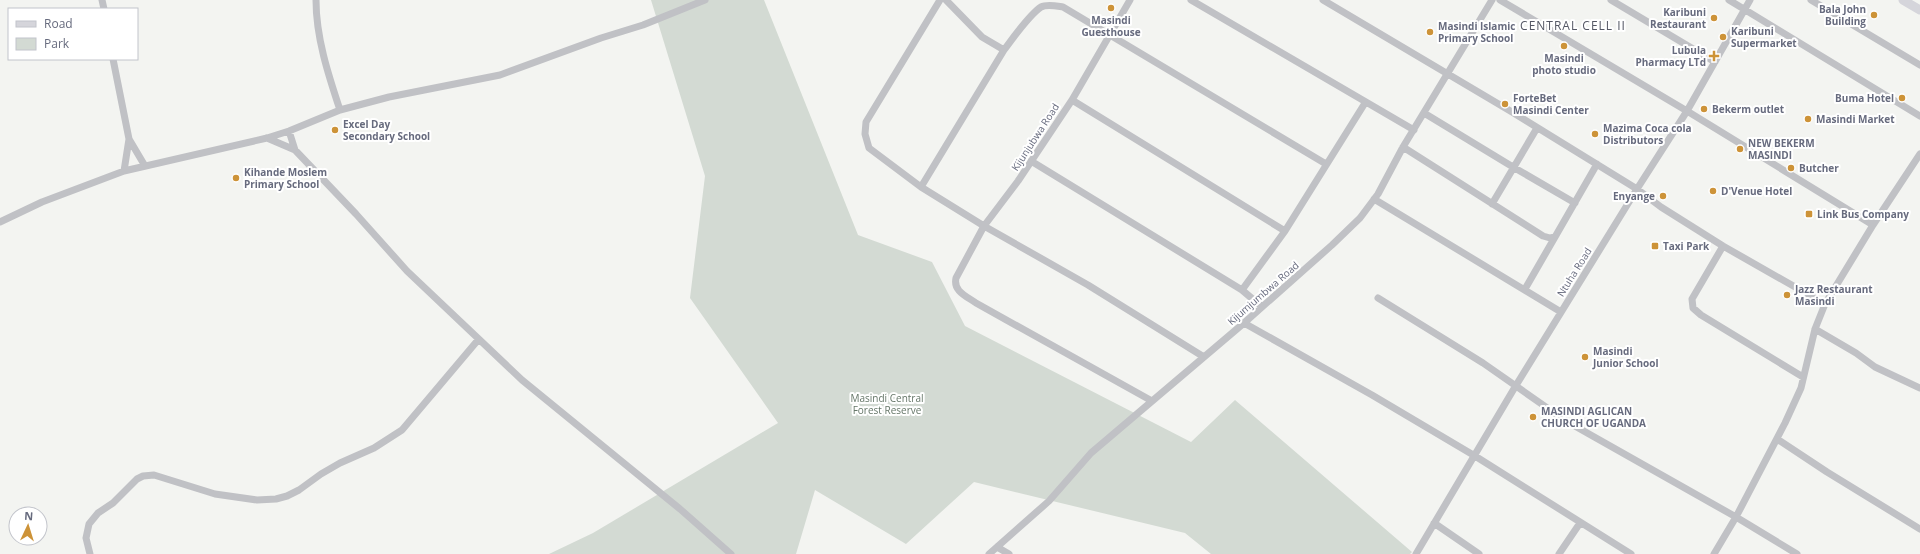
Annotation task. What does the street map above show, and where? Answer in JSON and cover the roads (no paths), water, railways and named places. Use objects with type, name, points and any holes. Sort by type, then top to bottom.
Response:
[{"type":"main road","points":[[1903,0],[1920,10]]},
{"type":"street","points":[[316,0],[318,26],[329,75],[340,110]]},
{"type":"street","points":[[0,222],[42,202],[124,171],[266,138],[289,131],[340,110],[389,97],[500,75],[601,38],[643,25],[705,0]]},
{"type":"street","points":[[940,0],[866,122],[865,134],[869,148],[921,187],[984,226],[1088,285],[1204,357]]},
{"type":"street","points":[[946,0],[982,37],[1004,50]]},
{"type":"street","name":"Kijunjubwa Road","points":[[1130,0],[1072,100],[1031,161],[984,226],[955,282],[957,289],[976,303],[1152,401]]},
{"type":"street","points":[[1191,0],[1365,103],[1414,130]]},
{"type":"street","points":[[1323,0],[1538,128],[1637,189],[1661,207],[1723,246],[1825,304]]},
{"type":"street","name":"Kijumjumbwa Road","points":[[989,554],[1048,501],[1090,453],[1244,323],[1332,245],[1360,218],[1374,199],[1403,147],[1492,0]]},
{"type":"street","points":[[1500,0],[1873,226]]},
{"type":"street","points":[[1611,0],[1715,62]]},
{"type":"street","points":[[1729,0],[1920,116]]},
{"type":"street","name":"Ntuha Road","points":[[1416,554],[1515,387],[1637,189],[1687,112],[1750,0]]},
{"type":"street","points":[[1811,0],[1920,65]]},
{"type":"street","points":[[921,187],[1004,50],[1020,29],[1041,7],[1052,5],[1063,7],[1326,164]]},
{"type":"street","points":[[113,60],[129,139],[145,166]]},
{"type":"street","points":[[1072,100],[1285,231]]},
{"type":"street","points":[[1242,290],[1285,231],[1365,103]]},
{"type":"street","points":[[1424,113],[1575,203]]},
{"type":"street","points":[[1492,204],[1538,128]]},
{"type":"street","points":[[289,131],[295,150]]},
{"type":"street","points":[[266,138],[295,150],[356,214],[407,271],[478,340],[522,380],[731,554]]},
{"type":"street","points":[[124,171],[129,139]]},
{"type":"street","points":[[1403,147],[1543,236],[1550,238],[1555,237]]},
{"type":"street","points":[[1714,554],[1736,517],[1777,439],[1801,388],[1815,329],[1825,304],[1920,154]]},
{"type":"street","points":[[1031,161],[1242,290],[1262,307]]},
{"type":"street","points":[[1524,289],[1575,203],[1596,164]]},
{"type":"street","points":[[1374,199],[1562,312]]},
{"type":"street","points":[[1723,246],[1692,299],[1693,308],[1701,315],[1804,376]]},
{"type":"street","points":[[1378,298],[1483,363],[1515,387],[1566,421],[1617,452],[1736,517],[1797,554]]},
{"type":"street","points":[[1244,323],[1475,456],[1631,554]]},
{"type":"street","points":[[1815,329],[1856,353],[1875,367],[1920,388]]},
{"type":"street","points":[[90,554],[86,538],[89,524],[98,513],[113,503],[137,479],[143,476],[154,475],[215,494],[257,500],[281,498],[299,490],[321,474],[340,463],[374,448],[402,430],[478,340]]},
{"type":"street","points":[[1777,439],[1920,530]]},
{"type":"street","points":[[1434,523],[1479,554]]},
{"type":"street","points":[[1559,554],[1580,523]]},
{"type":"street","points":[[997,547],[1009,554]]},
{"type":"place","name":"Masindi Guesthouse","points":[[1111,8]]},
{"type":"place","name":"Bala John Building","points":[[1874,15]]},
{"type":"place","name":"Karibuni Restaurant","points":[[1714,18]]},
{"type":"place","name":"Masindi Islamic Primary School","points":[[1430,32]]},
{"type":"place","name":"Karibuni Supermarket","points":[[1723,37]]},
{"type":"place","name":"Masindi photo studio","points":[[1564,46]]},
{"type":"place","name":"Lubula Pharmacy LTd","points":[[1714,56]]},
{"type":"place","name":"Buma Hotel","points":[[1902,98]]},
{"type":"place","name":"ForteBet Masindi Center","points":[[1505,104]]},
{"type":"place","name":"Bekerm outlet","points":[[1704,109]]},
{"type":"place","name":"Masindi Market","points":[[1808,119]]},
{"type":"place","name":"Excel Day Secondary School","points":[[335,130]]},
{"type":"place","name":"Mazima Coca cola Distributors","points":[[1595,134]]},
{"type":"place","name":"NEW BEKERM MASINDI","points":[[1740,149]]},
{"type":"place","name":"Butcher","points":[[1791,168]]},
{"type":"place","name":"Kihande Moslem Primary School","points":[[236,178]]},
{"type":"place","name":"D'Venue Hotel","points":[[1713,191]]},
{"type":"place","name":"Enyange","points":[[1663,196]]},
{"type":"place","name":"Link Bus Company","points":[[1809,214]]},
{"type":"place","name":"Taxi Park","points":[[1655,246]]},
{"type":"place","name":"Jazz Restaurant Masindi","points":[[1787,295]]},
{"type":"place","name":"Masindi Junior School","points":[[1585,357]]},
{"type":"place","name":"MASINDI AGLICAN CHURCH OF UGANDA","points":[[1533,417]]},
{"type":"district","name":"CENTRAL CELL II","points":[[1573,25]]},
{"type":"park label","name":"Masindi Central Forest Reserve","points":[[887,404]]}]
